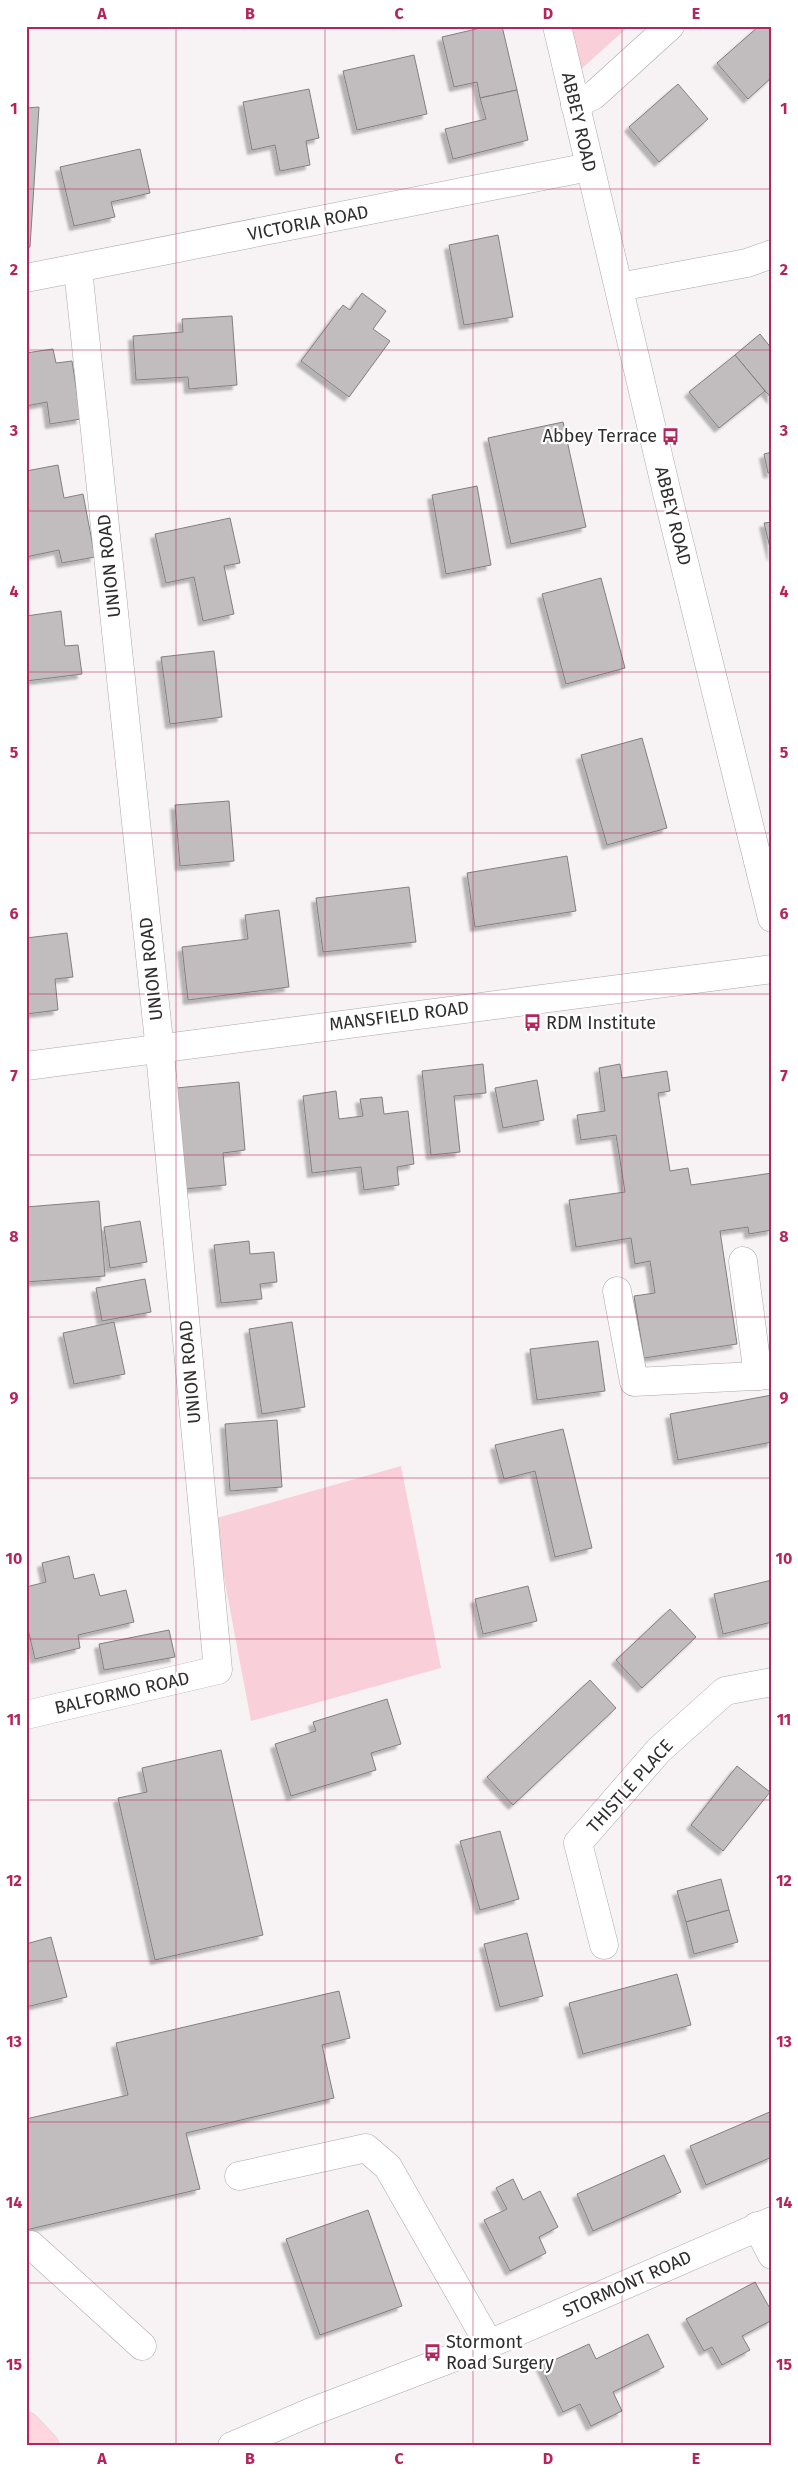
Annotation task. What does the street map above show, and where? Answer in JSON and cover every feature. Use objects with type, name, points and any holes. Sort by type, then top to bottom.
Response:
[{"type":"main road","points":[[26,2426],[45,2446]]},
{"type":"street","name":"ABBEY ROAD","points":[[557,26],[589,166],[772,918]]},
{"type":"street","points":[[575,105],[594,95],[670,26]]},
{"type":"street","name":"VICTORIA ROAD","points":[[26,278],[589,166]]},
{"type":"street","points":[[619,287],[746,263],[772,254]]},
{"type":"street","name":"UNION ROAD","points":[[78,269],[159,1047],[218,1670]]},
{"type":"street","name":"MANSFIELD ROAD","points":[[26,1066],[159,1047],[772,969]]},
{"type":"street","points":[[617,1291],[634,1382],[765,1376],[743,1261]]},
{"type":"street","name":"BALFORMO ROAD","points":[[26,1715],[218,1670]]},
{"type":"street","name":"THISTLE PLACE","points":[[604,1945],[578,1843],[659,1750],[725,1690],[772,1682]]},
{"type":"street","points":[[239,2176],[366,2148],[388,2167],[489,2344]]},
{"type":"street","points":[[765,2224],[772,2255]]},
{"type":"street","name":"STORMONT ROAD","points":[[232,2446],[320,2408],[489,2344],[765,2224]]},
{"type":"street","points":[[26,2245],[31,2245],[142,2346]]},
{"type":"shaded area","points":[[558,26],[629,26],[578,72]]},
{"type":"shaded area","points":[[401,1466],[441,1668],[251,1721],[213,1519]]},
{"type":"building","points":[[489,26],[502,26],[517,90],[480,98],[477,82],[454,87],[442,37]]},
{"type":"building","points":[[759,26],[772,26],[772,77],[748,99],[717,63]]},
{"type":"building","points":[[414,55],[427,114],[357,130],[343,71]]},
{"type":"building","points":[[678,84],[708,119],[659,162],[629,127]]},
{"type":"building","points":[[309,89],[319,138],[306,141],[310,165],[280,171],[275,145],[252,150],[243,102]]},
{"type":"building","points":[[517,90],[528,140],[453,159],[445,129],[486,119],[480,98]]},
{"type":"building","points":[[39,107],[30,247],[26,248],[26,108]]},
{"type":"building","points":[[140,149],[150,193],[111,202],[115,217],[74,226],[60,167]]},
{"type":"building","points":[[498,235],[513,317],[464,325],[449,245]]},
{"type":"building","points":[[362,293],[386,311],[373,329],[390,341],[349,397],[301,361],[343,305],[350,310]]},
{"type":"building","points":[[232,316],[237,385],[189,389],[188,377],[136,380],[133,336],[183,332],[182,319]]},
{"type":"building","points":[[760,334],[772,349],[772,399],[735,355]]},
{"type":"building","points":[[53,349],[56,363],[72,361],[81,419],[50,424],[47,402],[26,406],[26,353]]},
{"type":"building","points":[[735,355],[765,391],[719,428],[689,392]]},
{"type":"building","points":[[563,422],[586,527],[511,544],[488,438]]},
{"type":"building","points":[[772,452],[772,473],[768,473],[764,454]]},
{"type":"building","points":[[58,465],[64,498],[83,494],[95,557],[62,563],[59,550],[26,557],[26,471]]},
{"type":"building","points":[[477,486],[491,565],[446,574],[432,495]]},
{"type":"building","points":[[230,518],[240,563],[224,566],[234,614],[203,621],[194,577],[166,583],[155,534]]},
{"type":"building","points":[[772,522],[772,556],[764,523]]},
{"type":"building","points":[[601,578],[625,668],[566,684],[542,594]]},
{"type":"building","points":[[61,611],[65,646],[78,645],[82,674],[26,681],[26,616]]},
{"type":"building","points":[[214,651],[222,717],[170,724],[161,657]]},
{"type":"building","points":[[642,738],[667,828],[607,845],[581,755]]},
{"type":"building","points":[[229,801],[234,861],[180,866],[175,805]]},
{"type":"building","points":[[567,856],[576,911],[475,927],[467,873]]},
{"type":"building","points":[[409,887],[416,942],[323,952],[316,898]]},
{"type":"building","points":[[279,910],[289,987],[188,1000],[182,947],[248,939],[245,915]]},
{"type":"building","points":[[67,933],[73,977],[55,979],[58,1010],[26,1014],[26,938]]},
{"type":"building","points":[[483,1064],[486,1093],[454,1096],[460,1152],[431,1155],[422,1071]]},
{"type":"building","points":[[620,1064],[622,1078],[667,1071],[670,1091],[658,1093],[670,1171],[688,1168],[691,1185],[772,1173],[772,1230],[749,1234],[748,1227],[720,1231],[737,1344],[644,1358],[634,1296],[655,1293],[650,1261],[635,1264],[631,1238],[576,1247],[569,1200],[625,1192],[616,1135],[581,1140],[577,1115],[605,1111],[599,1068]]},
{"type":"building","points":[[537,1080],[544,1120],[503,1128],[495,1088]]},
{"type":"building","points":[[239,1082],[245,1150],[223,1153],[226,1185],[185,1189],[176,1088]]},
{"type":"building","points":[[336,1091],[339,1119],[363,1116],[360,1099],[382,1097],[384,1114],[408,1111],[414,1164],[397,1167],[399,1185],[364,1190],[361,1167],[312,1173],[303,1096]]},
{"type":"building","points":[[99,1201],[105,1276],[26,1282],[26,1207]]},
{"type":"building","points":[[140,1221],[147,1262],[110,1268],[104,1227]]},
{"type":"building","points":[[249,1241],[250,1254],[274,1252],[277,1282],[260,1284],[262,1299],[221,1303],[214,1245]]},
{"type":"building","points":[[145,1279],[151,1312],[102,1321],[96,1288]]},
{"type":"building","points":[[114,1322],[125,1374],[74,1384],[63,1333]]},
{"type":"building","points":[[292,1322],[305,1407],[262,1414],[249,1329]]},
{"type":"building","points":[[598,1341],[605,1391],[537,1400],[530,1349]]},
{"type":"building","points":[[772,1395],[772,1442],[678,1460],[670,1414]]},
{"type":"building","points":[[277,1420],[282,1487],[230,1491],[225,1424]]},
{"type":"building","points":[[563,1429],[592,1548],[555,1557],[535,1471],[504,1479],[495,1445]]},
{"type":"building","points":[[69,1556],[74,1579],[94,1574],[100,1596],[126,1590],[134,1622],[78,1635],[80,1648],[35,1659],[26,1621],[26,1587],[46,1582],[42,1563]]},
{"type":"building","points":[[772,1580],[772,1622],[723,1634],[714,1594]]},
{"type":"building","points":[[528,1586],[537,1621],[483,1634],[475,1599]]},
{"type":"building","points":[[670,1609],[696,1637],[642,1688],[616,1660]]},
{"type":"building","points":[[169,1630],[175,1657],[104,1670],[99,1644]]},
{"type":"building","points":[[590,1680],[616,1708],[513,1805],[487,1777]]},
{"type":"building","points":[[387,1699],[401,1744],[371,1753],[376,1770],[291,1796],[275,1744],[316,1731],[313,1722]]},
{"type":"building","points":[[221,1750],[263,1935],[155,1960],[118,1798],[147,1792],[142,1768]]},
{"type":"building","points":[[737,1766],[770,1792],[723,1851],[691,1825]]},
{"type":"building","points":[[500,1831],[519,1899],[480,1910],[460,1841]]},
{"type":"building","points":[[721,1879],[729,1910],[686,1922],[677,1891]]},
{"type":"building","points":[[729,1910],[738,1942],[694,1954],[686,1922]]},
{"type":"building","points":[[527,1933],[543,1996],[500,2007],[484,1944]]},
{"type":"building","points":[[51,1937],[67,1997],[26,2007],[26,1944]]},
{"type":"building","points":[[677,1974],[691,2025],[583,2054],[569,2003]]},
{"type":"building","points":[[339,1991],[350,2038],[322,2045],[334,2098],[186,2133],[200,2189],[26,2230],[26,2119],[128,2095],[116,2043]]},
{"type":"building","points":[[772,2111],[772,2157],[706,2185],[690,2146]]},
{"type":"building","points":[[664,2155],[681,2192],[593,2231],[577,2194]]},
{"type":"building","points":[[513,2179],[523,2200],[540,2191],[558,2227],[539,2237],[546,2253],[510,2271],[484,2220],[507,2209],[496,2188]]},
{"type":"building","points":[[368,2210],[402,2306],[320,2335],[286,2239]]},
{"type":"building","points":[[755,2282],[772,2312],[772,2320],[742,2336],[750,2350],[722,2365],[712,2347],[704,2351],[686,2319]]},
{"type":"building","points":[[648,2334],[664,2367],[613,2392],[622,2411],[591,2426],[580,2404],[563,2412],[541,2366],[589,2344],[596,2359]]},
{"type":"place","name":"Abbey Terrace","points":[[671,436]]},
{"type":"place","name":"RDM Institute","points":[[532,1023]]},
{"type":"place","name":"Stormont Road Surgery","points":[[432,2352]]}]
